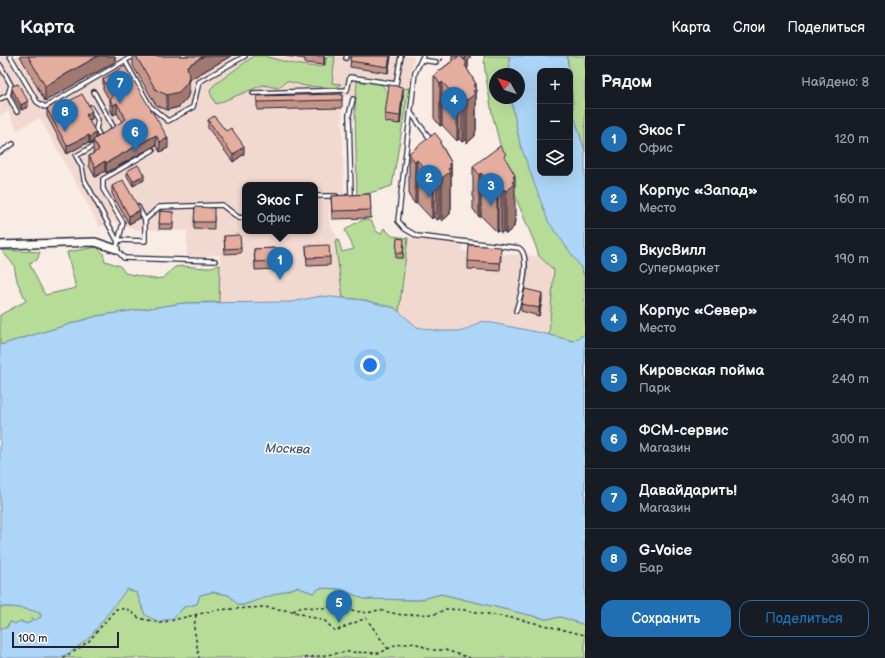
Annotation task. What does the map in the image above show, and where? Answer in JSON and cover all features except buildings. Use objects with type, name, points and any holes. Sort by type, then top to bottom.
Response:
[{"type":"street","points":[[0,245],[94,242],[117,243]]},
{"type":"lane","points":[[10,56],[37,102],[45,107],[125,59],[133,56]]},
{"type":"lane","points":[[125,59],[150,106],[168,120],[192,107],[199,82],[245,56]]},
{"type":"lane","points":[[253,93],[348,90],[350,76],[396,84],[401,56]]},
{"type":"lane","points":[[398,221],[416,72],[422,58],[436,62]]},
{"type":"lane","points":[[0,65],[11,85],[8,95],[17,112]]},
{"type":"lane","points":[[94,92],[117,132],[112,135]]},
{"type":"lane","points":[[0,99],[8,95]]},
{"type":"lane","points":[[318,196],[351,196],[349,115],[353,99]]},
{"type":"lane","points":[[90,107],[98,120],[96,128],[102,140]]},
{"type":"lane","points":[[411,113],[433,142]]},
{"type":"lane","points":[[107,138],[76,156],[82,167],[84,179],[124,258],[215,261]]},
{"type":"lane","points":[[0,152],[13,144]]},
{"type":"lane","points":[[117,243],[123,223],[103,189],[103,179],[153,150]]},
{"type":"lane","points":[[117,243],[144,241],[145,220],[134,202]]},
{"type":"lane","points":[[145,220],[159,207],[222,205],[239,218],[242,218]]},
{"type":"lane","points":[[392,219],[398,221],[405,229],[417,236],[521,249],[524,256],[523,279],[522,291],[516,311]]},
{"type":"path","points":[[291,611],[302,607],[323,608],[340,606],[367,613],[378,610],[402,615],[435,614],[446,609],[464,610],[518,619],[585,635]]},
{"type":"path","points":[[63,658],[90,641],[116,609],[127,609],[139,618],[160,623],[216,610],[264,607],[291,611],[325,621],[335,631],[366,618],[388,649]]},
{"type":"path","points":[[196,615],[194,627],[199,658]]},
{"type":"path","points":[[305,658],[347,652],[380,653],[395,645],[415,643],[431,650],[445,650],[470,658]]},
{"type":"shaded area","points":[[0,56],[254,56],[214,85],[263,85],[267,56],[414,56],[409,88],[357,81],[356,96],[342,96],[344,200],[330,200],[329,221],[338,239],[335,242],[343,298],[321,296],[291,302],[219,302],[220,255],[187,257],[187,231],[132,229],[112,220],[100,227],[40,118],[17,130],[8,112],[0,116]]},
{"type":"shaded area","points":[[408,238],[463,244],[463,251],[539,256],[554,270],[549,335],[482,321],[463,331],[439,331],[417,327],[399,312]]},
{"type":"green space","points":[[254,56],[267,56],[296,64],[310,66],[325,66],[327,56],[335,56],[332,83],[341,84],[336,88],[305,86],[287,81],[278,88],[263,85],[216,104],[210,90],[214,85]]},
{"type":"green space","points":[[484,56],[509,56],[510,68],[489,68],[489,95]]},
{"type":"green space","points":[[567,56],[585,56],[585,151],[574,116],[573,68],[569,68]]},
{"type":"green space","points":[[357,81],[381,84],[389,93],[400,124],[403,95],[402,89],[409,88],[392,186],[357,197],[355,110]]},
{"type":"green space","points":[[490,104],[512,104],[520,144],[582,269],[585,279],[585,334],[573,341],[549,335],[554,270],[539,256],[518,203],[505,165]]},
{"type":"green space","points":[[365,219],[372,222],[376,231],[381,234],[384,228],[392,236],[408,238],[399,312],[395,308],[363,300],[343,298],[335,241],[338,239],[342,252],[354,249],[345,230]]},
{"type":"green space","points":[[97,247],[103,253],[105,261],[120,266],[125,273],[154,279],[163,278],[175,267],[183,266],[206,268],[220,265],[219,302],[184,303],[97,316],[0,345],[0,315],[26,301],[17,281],[14,265],[1,250],[40,252],[37,260],[29,263],[45,295],[76,288],[67,252]]},
{"type":"green space","points":[[297,587],[313,593],[319,588],[340,589],[364,599],[418,600],[441,594],[546,619],[561,617],[585,625],[585,658],[42,658],[127,589],[137,593],[144,612],[173,619],[184,607],[197,604],[200,595],[212,592],[229,595],[238,605],[243,605]]},
{"type":"green space","points":[[0,607],[15,607],[32,610],[40,613],[41,618],[26,624],[21,621],[15,624],[10,622],[5,628],[0,628]]},
{"type":"water","points":[[509,56],[567,56],[569,68],[537,68],[537,176],[573,176],[573,107],[574,116],[585,151],[585,279],[582,269],[548,221],[520,144],[512,104],[525,104],[525,68],[510,68]]},
{"type":"water","name":"Москва","points":[[321,296],[363,300],[395,308],[417,327],[439,331],[463,331],[482,321],[573,341],[585,334],[585,625],[561,617],[546,619],[441,594],[418,600],[364,599],[340,589],[320,588],[313,593],[297,587],[243,605],[238,605],[229,595],[212,592],[200,595],[197,604],[184,607],[173,619],[157,621],[145,615],[137,593],[127,589],[90,637],[71,652],[59,658],[0,658],[0,628],[7,628],[10,622],[15,624],[20,621],[26,624],[31,622],[32,618],[35,620],[41,617],[40,613],[32,610],[15,607],[0,607],[0,345],[97,316],[184,303],[291,302]]},
{"type":"place","name":"Давайдарить!","points":[[120,104]]},
{"type":"place","name":"Корпус «Север»","points":[[454,120]]},
{"type":"place","name":"G-Voice","points":[[65,132]]},
{"type":"place","name":"ФСМ-сервис","points":[[135,152]]},
{"type":"place","name":"Корпус «Запад»","points":[[429,198]]},
{"type":"place","name":"ВкусВилл","points":[[491,206]]},
{"type":"place","name":"Экос Г","points":[[280,280]]},
{"type":"place","name":"Кировская пойма","points":[[339,623]]}]
